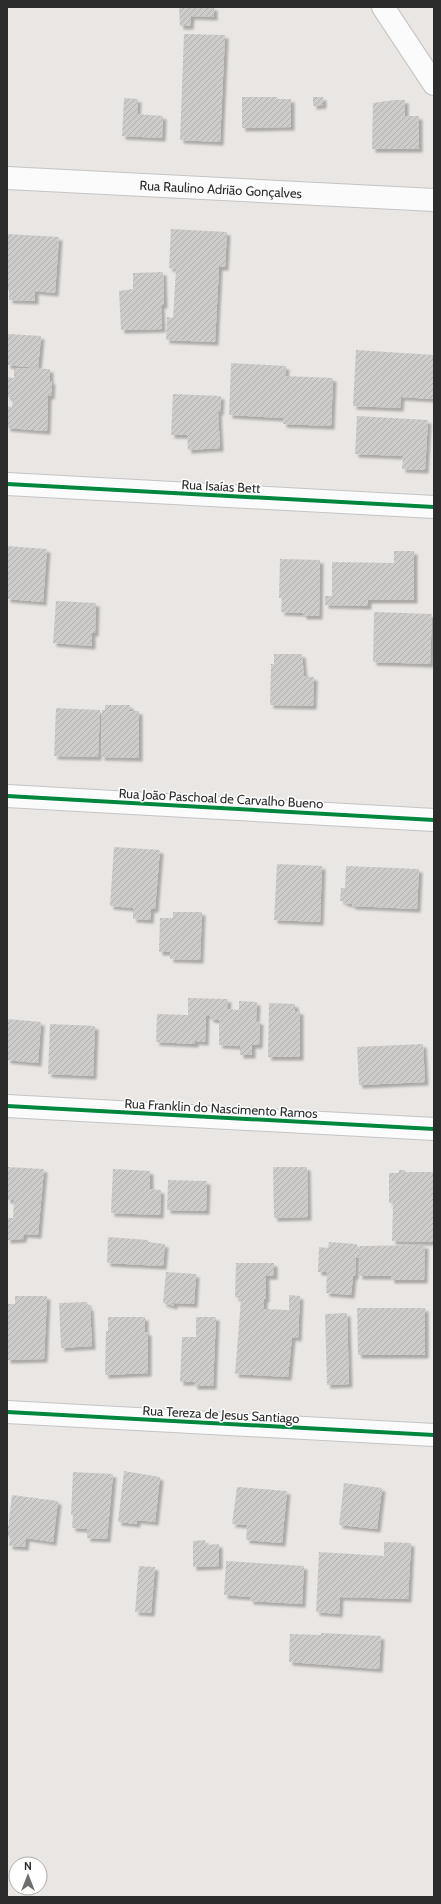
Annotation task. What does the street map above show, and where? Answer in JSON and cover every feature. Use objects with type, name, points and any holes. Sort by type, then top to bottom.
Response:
[{"type":"street","points":[[383,7],[434,84]]},
{"type":"street","name":"Rua Raulino Adrião Gonçalves","points":[[7,178],[434,200]]},
{"type":"street","name":"Rua Isaías Bett","points":[[7,484],[434,507]]},
{"type":"street","name":"Rua João Paschoal de Carvalho Bueno","points":[[7,796],[434,820]]},
{"type":"street","name":"Rua Franklin do Nascimento Ramos","points":[[7,1106],[434,1129]]},
{"type":"street","name":"Rua Tereza de Jesus Santiago","points":[[7,1412],[434,1435]]},
{"type":"building","points":[[179,7],[214,7],[214,17],[191,16],[190,26],[180,26]]},
{"type":"building","points":[[184,34],[225,35],[220,142],[180,140]]},
{"type":"building","points":[[242,97],[277,97],[277,99],[291,99],[291,127],[242,128]]},
{"type":"building","points":[[313,97],[323,97],[323,105],[313,106]]},
{"type":"building","points":[[124,98],[138,99],[137,114],[163,116],[162,138],[122,136]]},
{"type":"building","points":[[405,100],[405,116],[419,116],[419,149],[372,149],[373,103]]},
{"type":"building","points":[[171,229],[227,232],[225,267],[219,267],[215,342],[166,340],[167,317],[173,318],[176,269],[169,268]]},
{"type":"building","points":[[7,234],[59,237],[55,293],[35,291],[35,301],[9,300],[9,290],[7,290]]},
{"type":"building","points":[[163,272],[164,305],[161,305],[162,329],[121,330],[119,291],[133,289],[133,273]]},
{"type":"building","points":[[8,334],[41,336],[38,368],[7,365]]},
{"type":"building","points":[[356,350],[434,355],[434,399],[401,397],[400,408],[353,406]]},
{"type":"building","points":[[231,363],[286,366],[285,376],[333,378],[331,426],[283,424],[283,418],[229,415]]},
{"type":"building","points":[[14,368],[50,369],[50,381],[52,381],[51,396],[48,396],[47,431],[7,428],[7,406],[12,407],[13,398],[7,397],[7,377],[14,378]]},
{"type":"building","points":[[173,394],[221,396],[220,412],[218,412],[220,448],[188,450],[187,435],[171,435]]},
{"type":"building","points":[[357,416],[428,420],[425,470],[402,469],[403,456],[355,454]]},
{"type":"building","points":[[7,546],[47,549],[43,602],[7,599]]},
{"type":"building","points":[[394,551],[414,551],[414,600],[368,600],[368,606],[325,605],[325,596],[332,596],[332,562],[394,563]]},
{"type":"building","points":[[280,559],[320,560],[319,616],[303,616],[303,613],[281,612],[282,598],[279,598]]},
{"type":"building","points":[[56,601],[96,603],[95,633],[92,633],[92,646],[53,643]]},
{"type":"building","points":[[374,612],[432,614],[430,664],[373,662]]},
{"type":"building","points":[[274,654],[302,654],[304,676],[314,677],[313,706],[270,705],[271,664],[274,664]]},
{"type":"building","points":[[105,705],[130,705],[130,711],[139,711],[139,758],[101,757],[102,710],[105,710]]},
{"type":"building","points":[[56,708],[100,710],[98,757],[54,756]]},
{"type":"building","points":[[114,847],[160,850],[155,909],[151,909],[150,920],[133,919],[133,908],[110,906]]},
{"type":"building","points":[[277,864],[322,866],[320,922],[274,920]]},
{"type":"building","points":[[346,866],[419,869],[417,909],[352,906],[352,904],[340,901],[341,888],[345,888]]},
{"type":"building","points":[[173,912],[202,912],[200,960],[170,959],[170,952],[159,952],[160,918],[173,918]]},
{"type":"building","points":[[188,998],[228,999],[227,1009],[239,1010],[239,1001],[257,1002],[256,1021],[260,1021],[259,1045],[252,1045],[252,1055],[240,1055],[240,1046],[219,1045],[219,1020],[210,1019],[210,1016],[206,1015],[205,1042],[195,1041],[195,1044],[156,1042],[157,1014],[188,1015]]},
{"type":"building","points":[[269,1003],[295,1004],[295,1011],[300,1011],[300,1057],[268,1057]]},
{"type":"building","points":[[7,1019],[41,1022],[38,1063],[7,1060]]},
{"type":"building","points":[[50,1024],[95,1026],[93,1076],[48,1074]]},
{"type":"building","points":[[423,1044],[425,1082],[359,1085],[357,1047]]},
{"type":"building","points":[[7,1167],[44,1169],[38,1235],[24,1234],[23,1239],[7,1240],[7,1218],[13,1218],[14,1200],[7,1200]]},
{"type":"building","points":[[273,1167],[307,1167],[308,1217],[274,1218]]},
{"type":"building","points":[[113,1169],[150,1171],[150,1189],[161,1190],[160,1215],[111,1213]]},
{"type":"building","points":[[399,1170],[405,1170],[405,1172],[434,1172],[434,1242],[392,1241],[393,1203],[389,1203],[389,1173],[399,1173]]},
{"type":"building","points":[[168,1180],[207,1181],[206,1211],[167,1210]]},
{"type":"building","points":[[108,1237],[148,1240],[148,1242],[165,1244],[163,1266],[107,1263]]},
{"type":"building","points":[[329,1242],[357,1244],[357,1247],[359,1247],[359,1258],[356,1257],[355,1276],[353,1276],[351,1295],[326,1293],[327,1272],[318,1272],[319,1247],[328,1248]]},
{"type":"building","points":[[425,1245],[424,1280],[391,1280],[391,1276],[359,1276],[360,1246]]},
{"type":"building","points":[[236,1263],[274,1263],[274,1276],[266,1276],[266,1299],[264,1299],[264,1309],[289,1310],[289,1295],[300,1296],[298,1338],[292,1337],[288,1377],[235,1374],[241,1299],[235,1297]]},
{"type":"building","points":[[166,1272],[196,1274],[194,1304],[174,1303],[174,1306],[163,1303]]},
{"type":"building","points":[[15,1296],[47,1296],[44,1359],[7,1360],[7,1304],[15,1304]]},
{"type":"building","points":[[87,1302],[88,1307],[90,1307],[92,1346],[61,1348],[59,1303]]},
{"type":"building","points":[[357,1308],[425,1308],[425,1355],[358,1355]]},
{"type":"building","points":[[347,1313],[349,1384],[327,1385],[325,1314]]},
{"type":"building","points":[[108,1317],[145,1317],[145,1332],[148,1332],[148,1373],[105,1375],[106,1331],[108,1331]]},
{"type":"building","points":[[196,1317],[216,1317],[213,1386],[194,1386],[194,1382],[180,1382],[182,1337],[196,1337]]},
{"type":"building","points":[[124,1471],[160,1477],[155,1522],[137,1520],[137,1524],[118,1522]]},
{"type":"building","points":[[73,1472],[113,1474],[107,1539],[87,1538],[87,1529],[72,1528],[73,1515],[71,1515]]},
{"type":"building","points":[[344,1483],[382,1488],[377,1529],[339,1525]]},
{"type":"building","points":[[237,1487],[287,1491],[282,1543],[246,1540],[247,1525],[232,1524]]},
{"type":"building","points":[[12,1495],[58,1501],[53,1542],[26,1538],[25,1547],[9,1546],[10,1537],[7,1536]]},
{"type":"building","points":[[205,1540],[206,1545],[219,1544],[219,1566],[193,1567],[193,1541]]},
{"type":"building","points":[[384,1542],[411,1543],[408,1599],[340,1597],[339,1614],[316,1612],[319,1552],[384,1556]]},
{"type":"building","points":[[226,1561],[304,1566],[302,1604],[250,1601],[250,1597],[224,1595]]},
{"type":"building","points":[[139,1566],[155,1567],[151,1613],[135,1612]]},
{"type":"building","points":[[321,1633],[381,1636],[379,1669],[289,1662],[290,1634],[321,1635]]},
{"type":"cycle path","points":[[7,484],[434,507]]},
{"type":"cycle path","points":[[7,796],[434,820]]},
{"type":"cycle path","points":[[7,1106],[434,1129]]},
{"type":"cycle path","points":[[7,1412],[434,1435]]}]
